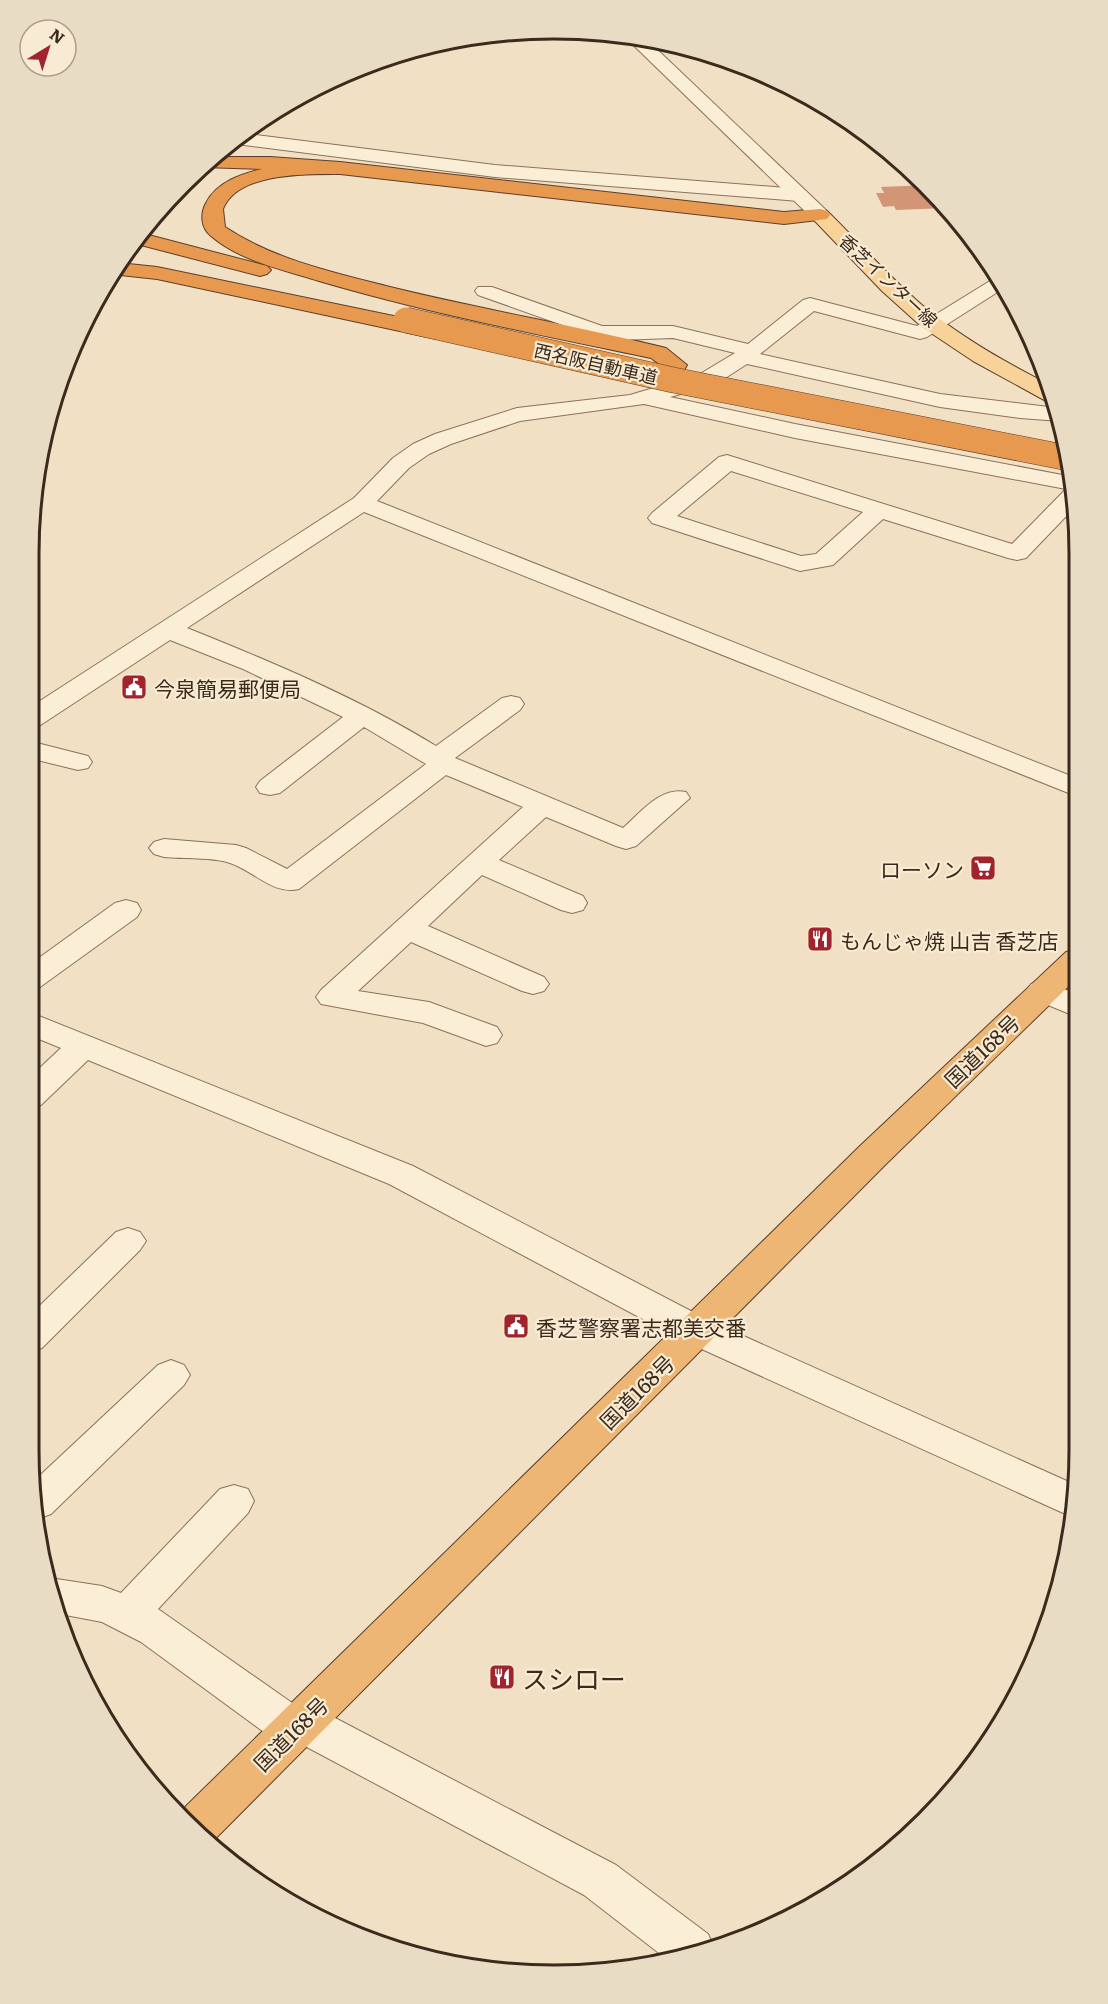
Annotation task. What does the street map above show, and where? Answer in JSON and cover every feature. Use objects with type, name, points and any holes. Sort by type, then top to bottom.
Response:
[{"type":"highway","points":[[230,154],[312,159],[517,183],[785,207],[820,214]]},
{"type":"highway","points":[[226,157],[312,159]]},
{"type":"highway","points":[[219,163],[270,163],[340,168],[784,218],[820,214]]},
{"type":"highway","points":[[340,168],[276,171],[236,184],[223,194],[214,206],[212,218],[217,231],[247,250],[412,314]]},
{"type":"highway","name":"西名阪自動車道","points":[[145,240],[412,314],[457,332],[674,380],[1059,456]]},
{"type":"highway","name":"西名阪自動車道","points":[[136,253],[412,314],[1056,440]]},
{"type":"highway","points":[[125,270],[157,273],[412,314]]},
{"type":"highway","name":"国道168号","points":[[199,1823],[873,1155],[1069,966]]},
{"type":"main road","name":"香芝インター線","points":[[820,214],[913,308],[933,324],[987,360],[1042,390]]},
{"type":"street","points":[[645,47],[820,214]]},
{"type":"street","points":[[248,140],[495,171],[799,195]]},
{"type":"street","points":[[39,713],[362,503],[401,463],[421,449],[443,439],[517,415],[605,406],[645,399],[708,379],[748,354],[810,304],[920,333],[993,285]]},
{"type":"street","points":[[485,291],[599,332],[618,334],[673,332],[836,379],[986,408],[1049,415]]},
{"type":"street","points":[[645,399],[795,431],[1064,482]]},
{"type":"street","points":[[879,510],[824,560],[800,564],[660,518],[727,462],[1017,553],[1066,502]]},
{"type":"street","points":[[362,503],[1069,785]]},
{"type":"street","points":[[166,629],[252,663],[407,739],[440,761],[626,840],[676,798]]},
{"type":"street","points":[[164,848],[236,854],[289,882],[511,704]]},
{"type":"street","points":[[270,787],[362,716]]},
{"type":"street","points":[[39,752],[78,762]]},
{"type":"street","points":[[486,1035],[429,1013],[332,997],[542,806]]},
{"type":"street","points":[[479,863],[572,903]]},
{"type":"street","points":[[39,973],[126,910]]},
{"type":"street","points":[[407,928],[533,984]]},
{"type":"street","points":[[1042,991],[1069,1003]]},
{"type":"street","points":[[39,1027],[401,1175],[697,1331],[1067,1498]]},
{"type":"street","points":[[39,1088],[83,1046]]},
{"type":"street","points":[[39,1328],[128,1241]]},
{"type":"street","points":[[41,1499],[171,1375]]},
{"type":"street","points":[[128,1613],[234,1501]]},
{"type":"street","points":[[61,1597],[102,1604],[128,1613],[156,1629],[297,1726],[600,1880],[688,1947]]},
{"type":"building","points":[[913,186],[936,208],[896,210],[894,206],[883,207],[876,193],[884,193],[881,187]]},
{"type":"place","name":"今泉簡易郵便局","points":[[134,687]]},
{"type":"place","name":"ローソン","points":[[983,868]]},
{"type":"place","name":"もんじゃ焼 山吉 香芝店","points":[[820,939]]},
{"type":"place","name":"香芝警察署志都美交番","points":[[516,1326]]},
{"type":"place","name":"スシロー","points":[[502,1677]]}]
